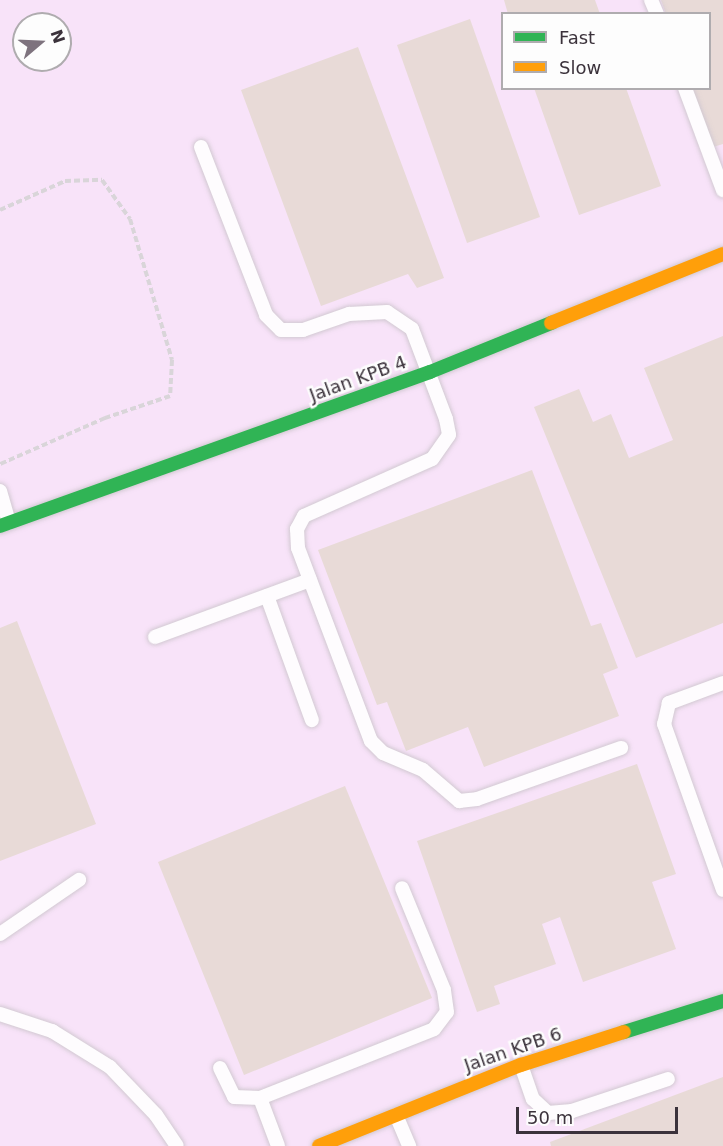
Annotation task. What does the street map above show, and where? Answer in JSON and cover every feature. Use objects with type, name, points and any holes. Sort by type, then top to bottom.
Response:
[{"type":"street","name":"Jalan KPB 4","points":[[4,525],[430,372],[723,254]]},
{"type":"street","name":"Jalan KPB 6","points":[[319,1146],[396,1113],[521,1065],[723,1001]]},
{"type":"lane","points":[[686,90],[723,190]]},
{"type":"lane","points":[[201,147],[266,315],[281,330],[303,330],[349,314],[387,312],[412,329],[446,419],[449,435],[443,449],[432,459],[304,516],[297,529],[298,548],[371,741],[383,753],[423,770],[459,801],[477,799],[621,748]]},
{"type":"lane","points":[[0,491],[4,525]]},
{"type":"lane","points":[[155,638],[310,580]]},
{"type":"lane","points":[[267,596],[312,720]]},
{"type":"lane","points":[[723,682],[669,703],[664,711],[664,724],[723,890]]},
{"type":"lane","points":[[0,934],[79,880]]},
{"type":"lane","points":[[220,1068],[234,1097],[260,1098],[434,1029],[447,1012],[444,990],[402,888]]},
{"type":"lane","points":[[0,1014],[52,1030],[110,1067],[156,1115],[177,1146]]},
{"type":"lane","points":[[521,1065],[533,1099],[548,1113],[572,1111],[668,1079]]},
{"type":"lane","points":[[260,1098],[278,1146]]},
{"type":"lane","points":[[396,1113],[409,1146]]},
{"type":"path","points":[[0,210],[65,181],[102,180],[130,219],[172,360],[170,396],[105,418],[0,464]]},
{"type":"shaded area","points":[[0,0],[723,0],[723,1146],[0,1146]]},
{"type":"building","points":[[504,0],[595,0],[599,12],[507,12]]},
{"type":"building","points":[[661,0],[723,0],[723,144],[710,148],[691,90],[711,90],[711,12],[665,12]]},
{"type":"building","points":[[470,19],[540,217],[467,243],[397,45]]},
{"type":"building","points":[[358,47],[444,278],[417,288],[408,274],[321,306],[241,90]]},
{"type":"building","points":[[535,90],[627,90],[661,186],[579,215]]},
{"type":"building","points":[[723,336],[723,623],[636,658],[534,407],[579,389],[593,422],[611,414],[629,458],[673,440],[644,368]]},
{"type":"building","points":[[532,470],[591,626],[601,623],[618,668],[603,674],[619,716],[484,767],[468,727],[406,751],[387,702],[377,705],[318,550]]},
{"type":"building","points":[[17,621],[96,824],[0,861],[0,628]]},
{"type":"building","points":[[637,764],[676,874],[652,882],[676,949],[583,982],[560,917],[542,924],[556,964],[494,986],[500,1004],[477,1012],[417,841]]},
{"type":"building","points":[[345,786],[432,998],[244,1075],[158,862]]},
{"type":"building","points":[[723,1077],[723,1146],[551,1146],[550,1142]]},
{"type":"traffic: fast","points":[[0,526],[430,372],[551,323]]},
{"type":"traffic: fast","points":[[624,1032],[723,1001]]},
{"type":"traffic: slow","points":[[551,323],[723,254]]},
{"type":"traffic: slow","points":[[319,1146],[521,1065],[624,1032]]}]
